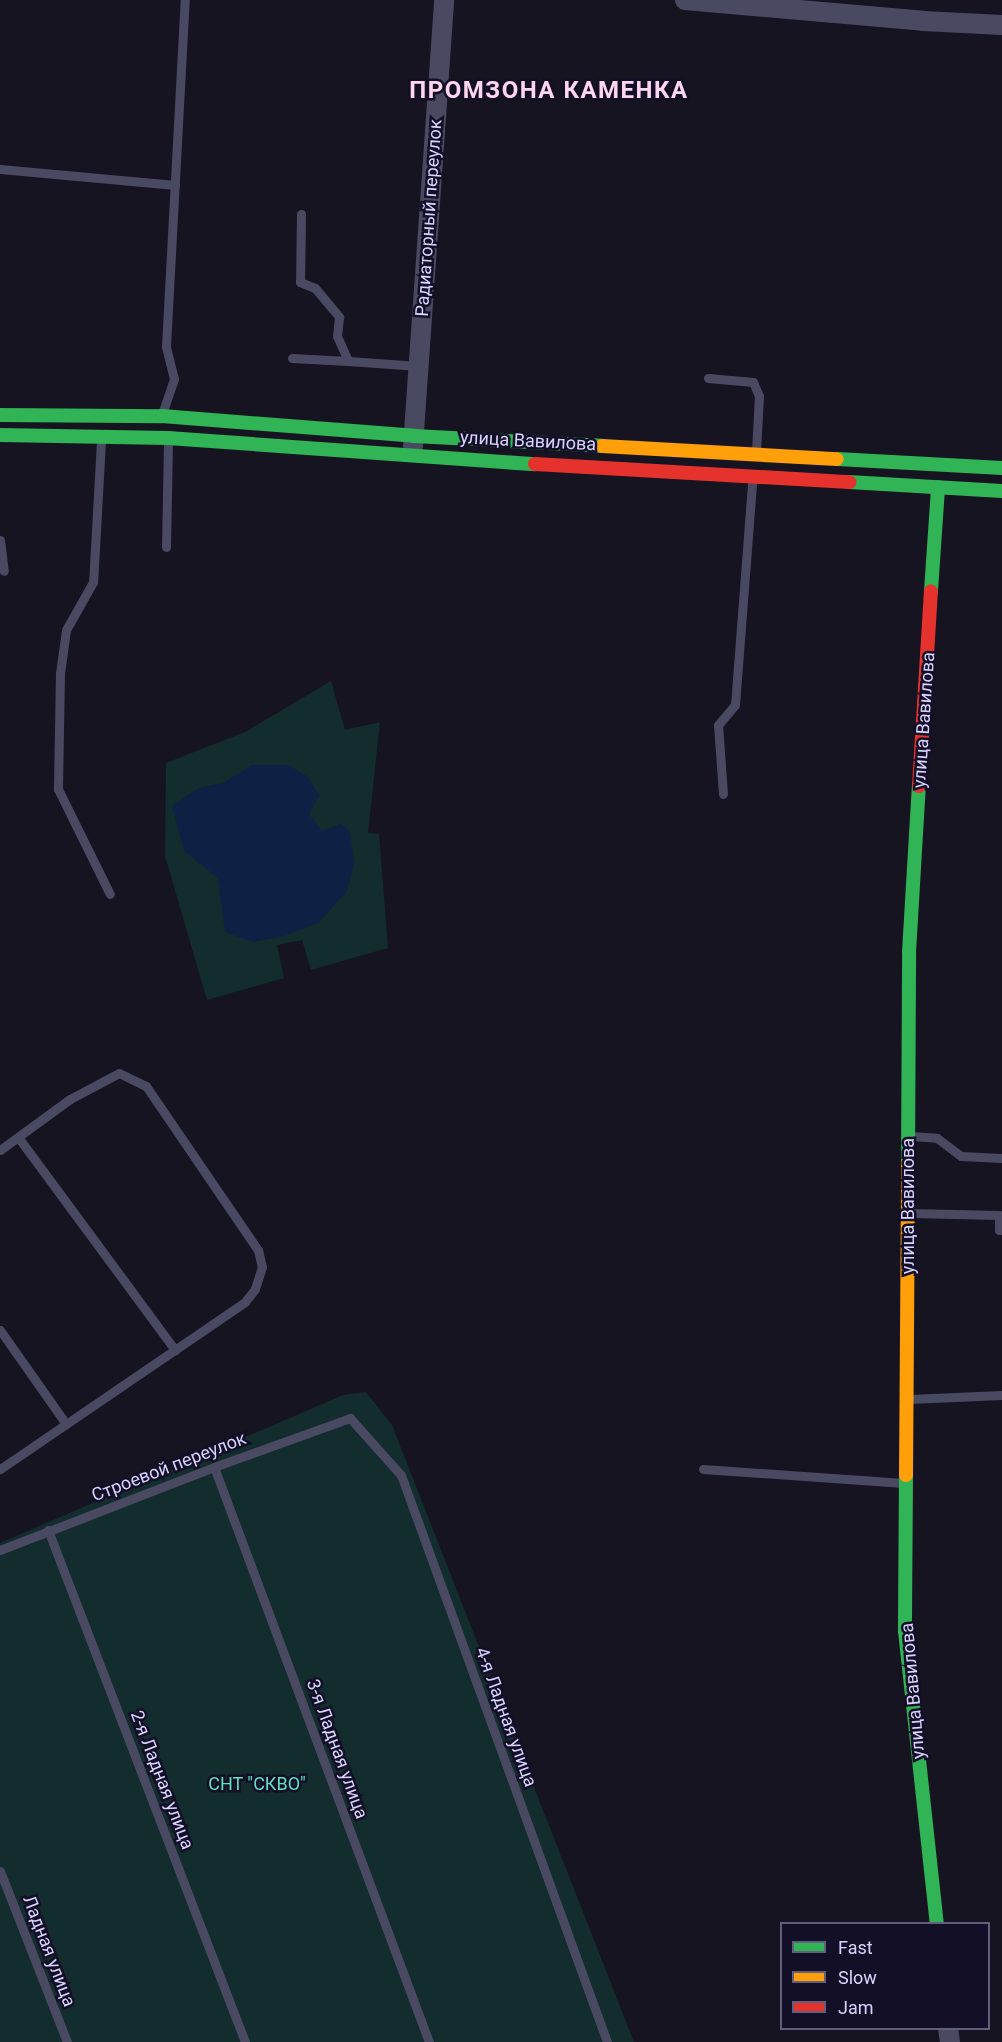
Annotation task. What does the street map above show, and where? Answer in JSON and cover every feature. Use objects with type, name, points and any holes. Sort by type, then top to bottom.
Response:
[{"type":"main road","name":"улица Вавилова","points":[[0,414],[162,416],[414,436],[1002,468]]},
{"type":"main road","name":"улица Вавилова","points":[[0,435],[168,438],[413,457],[1002,491]]},
{"type":"main road","name":"улица Вавилова","points":[[937,1922],[905,1631],[909,952],[938,487]]},
{"type":"street","name":"Радиаторный переулок","points":[[414,436],[444,0]]},
{"type":"street","points":[[685,0],[923,21],[1002,24]]},
{"type":"street","points":[[413,457],[414,436]]},
{"type":"lane","points":[[162,416],[174,378],[166,346],[185,0]]},
{"type":"lane","points":[[0,169],[175,185]]},
{"type":"lane","points":[[301,214],[300,282],[315,288],[339,317],[337,336],[348,361]]},
{"type":"lane","points":[[292,358],[419,366]]},
{"type":"lane","points":[[708,378],[753,381],[759,396],[756,454]]},
{"type":"lane","points":[[102,436],[93,582],[66,630],[60,673],[58,789],[110,894]]},
{"type":"lane","points":[[166,546],[168,438]]},
{"type":"lane","points":[[723,794],[718,725],[735,705],[753,476]]},
{"type":"lane","points":[[0,540],[4,571]]},
{"type":"lane","points":[[0,1150],[70,1099],[119,1073],[146,1086],[258,1250],[262,1267],[255,1288],[245,1302],[0,1469]]},
{"type":"lane","points":[[908,1136],[937,1138],[961,1156],[1002,1158]]},
{"type":"lane","points":[[18,1137],[175,1350]]},
{"type":"lane","points":[[908,1212],[999,1215],[999,1230],[1002,1230]]},
{"type":"lane","points":[[0,1330],[66,1424]]},
{"type":"lane","points":[[907,1400],[1002,1395]]},
{"type":"lane","name":"Строевой переулок","points":[[0,1550],[214,1467],[350,1418]]},
{"type":"lane","name":"4-я Ладная улица","points":[[350,1418],[400,1474],[608,2042]]},
{"type":"lane","name":"3-я Ладная улица","points":[[214,1467],[429,2042]]},
{"type":"lane","points":[[703,1469],[906,1483]]},
{"type":"lane","name":"2-я Ладная улица","points":[[48,1530],[245,2042]]},
{"type":"lane","name":"Ладная улица","points":[[0,1871],[67,2042]]},
{"type":"green space","points":[[331,681],[345,730],[380,722],[368,833],[379,834],[388,948],[311,970],[302,940],[277,945],[284,978],[207,1000],[165,856],[166,763],[245,732]]},
{"type":"green space","name":"СНТ \"СКВО\"","points":[[366,1392],[392,1425],[634,2042],[0,2042],[0,1543],[343,1395]]},
{"type":"water","points":[[252,765],[288,765],[308,777],[319,795],[309,815],[322,831],[341,824],[350,832],[354,863],[347,891],[318,923],[284,936],[253,942],[225,932],[218,878],[184,851],[172,806],[199,788],[223,783]]},
{"type":"traffic: fast","points":[[0,415],[162,416],[414,436],[602,446]]},
{"type":"traffic: fast","points":[[0,435],[168,438],[535,464]]},
{"type":"traffic: fast","points":[[837,459],[1002,468]]},
{"type":"traffic: fast","points":[[849,482],[1002,491]]},
{"type":"traffic: fast","points":[[931,591],[938,487]]},
{"type":"traffic: fast","points":[[908,1163],[909,952],[919,786]]},
{"type":"traffic: fast","points":[[906,1475],[905,1631],[937,1922]]},
{"type":"traffic: slow","points":[[602,446],[837,459]]},
{"type":"traffic: slow","points":[[906,1475],[908,1163]]},
{"type":"traffic: jam","points":[[535,464],[849,482]]},
{"type":"traffic: jam","points":[[919,786],[931,591]]},
{"type":"district","name":"ПРОМЗОНА КАМЕНКА","points":[[549,91]]}]
